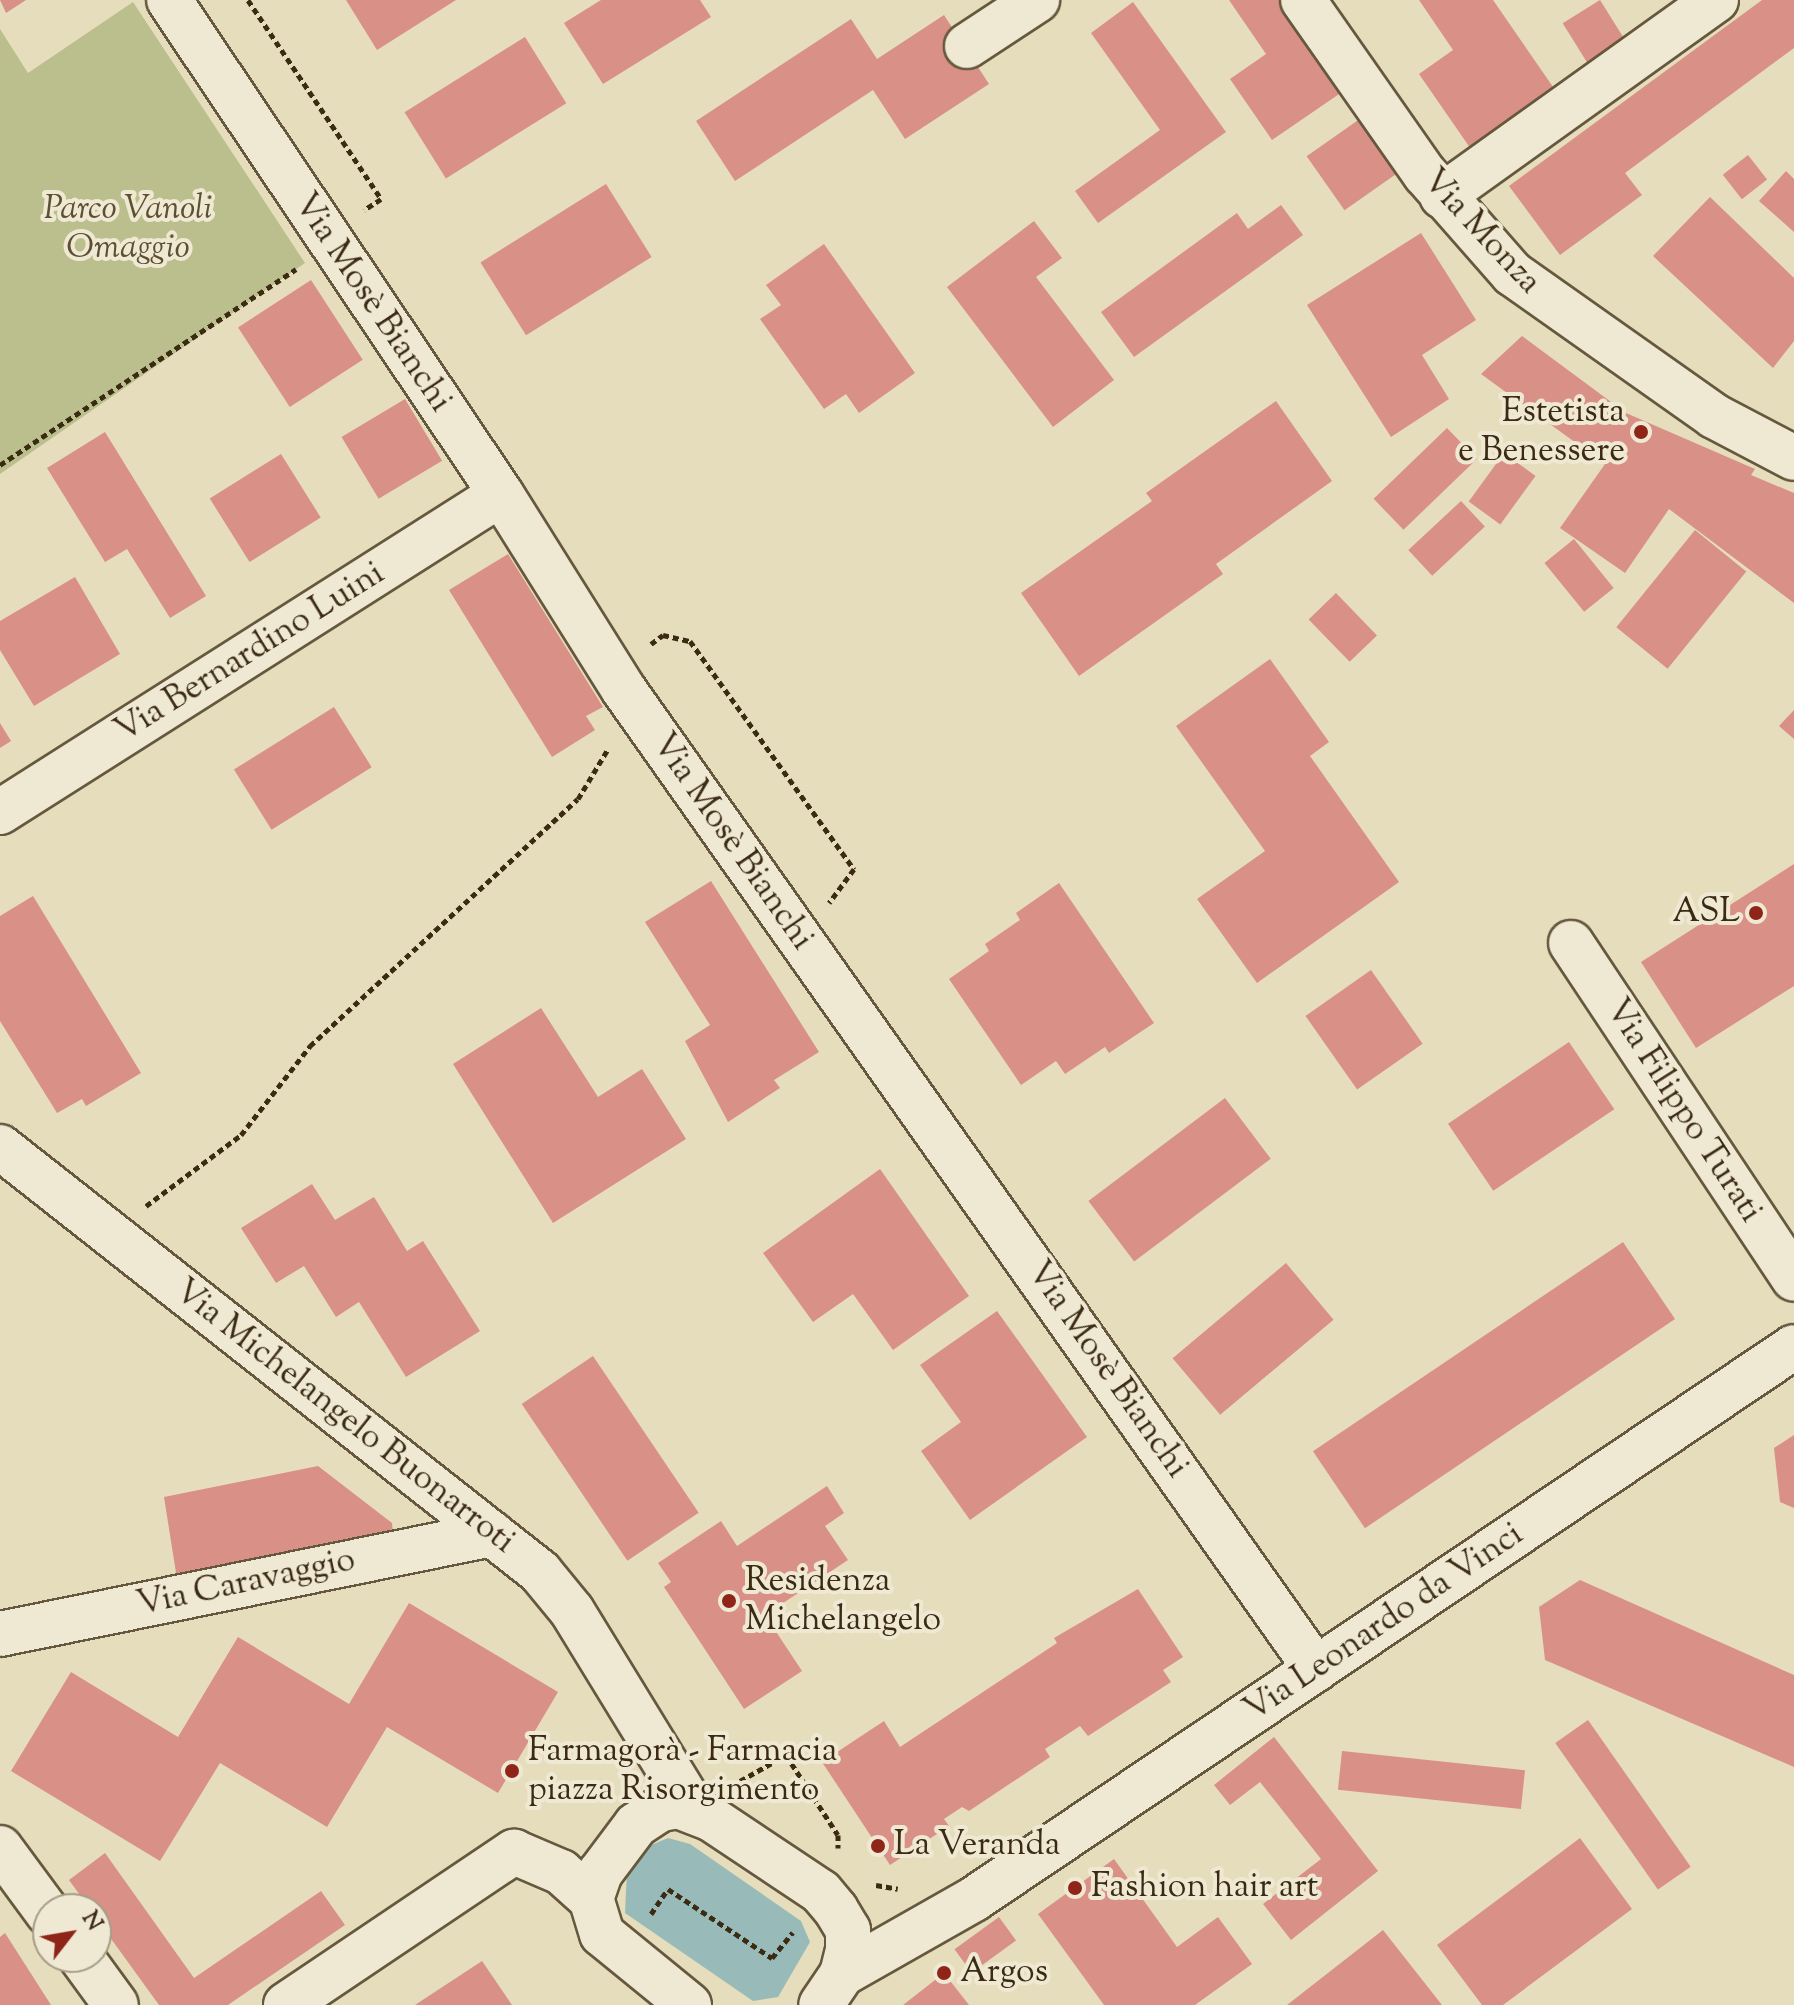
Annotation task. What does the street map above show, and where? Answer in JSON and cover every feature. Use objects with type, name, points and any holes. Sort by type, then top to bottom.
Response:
[{"type":"street","name":"Via Mosè Bianchi","points":[[169,0],[343,231],[501,494],[624,690],[1316,1669]]},
{"type":"street","points":[[967,46],[1037,0]]},
{"type":"street","name":"Via Monza","points":[[1303,0],[1442,196],[1533,290],[1714,416],[1794,458]]},
{"type":"street","points":[[1442,196],[1716,0]]},
{"type":"street","name":"Via Bernardino Luini","points":[[0,812],[501,494]]},
{"type":"street","name":"Via Filippo Turati","points":[[1571,943],[1794,1279]]},
{"type":"street","name":"Via Michelangelo Buonarroti","points":[[0,1147],[555,1587],[625,1695],[642,1730],[710,1800]]},
{"type":"street","name":"Via Leonardo da Vinci","points":[[832,1989],[974,1899],[1794,1347]]},
{"type":"street","name":"Via Caravaggio","points":[[0,1634],[492,1534]]},
{"type":"street","name":"Via Michelangelo Buonarroti","points":[[642,1730],[642,1819]]},
{"type":"street","points":[[689,2005],[623,1956],[595,1923],[591,1899],[606,1863],[642,1819],[670,1807],[710,1800],[821,1892],[835,1908],[849,1941],[832,1989]]},
{"type":"street","points":[[0,1848],[33,1893]]},
{"type":"street","points":[[286,2005],[514,1852],[561,1872],[591,1899]]},
{"type":"street","name":"Via Leonardo da Vinci","points":[[835,1908],[974,1899]]},
{"type":"street","points":[[93,1973],[116,2005]]},
{"type":"path","points":[[0,465],[343,231],[381,199],[248,0]]},
{"type":"path","points":[[642,635],[649,646],[663,635],[690,641],[854,869],[826,906],[835,919]]},
{"type":"path","points":[[149,1219],[139,1211],[241,1135],[310,1046],[578,799],[607,750],[624,690]]},
{"type":"path","points":[[710,1800],[786,1755],[838,1835],[838,1856]]},
{"type":"path","points":[[623,1956],[668,1889],[772,1958],[835,1908],[905,1890]]},
{"type":"green space","name":"Parco Vanoli Omaggio","points":[[133,2],[305,263],[0,474],[0,29],[28,73]]},
{"type":"water","points":[[668,1838],[690,1844],[801,1921],[810,1942],[778,1997],[753,2001],[625,1913],[627,1871],[649,1846]]},
{"type":"building","points":[[0,0],[26,0],[6,13]]},
{"type":"building","points":[[346,0],[456,0],[377,50]]},
{"type":"building","points":[[601,0],[700,0],[711,17],[603,84],[564,23]]},
{"type":"building","points":[[1229,0],[1284,0],[1345,90],[1272,140],[1230,79],[1266,54]]},
{"type":"building","points":[[1419,0],[1493,0],[1560,97],[1475,155],[1419,74],[1453,50]]},
{"type":"building","points":[[1600,0],[1628,44],[1590,67],[1563,23]]},
{"type":"building","points":[[1762,0],[1794,0],[1794,48],[1625,173],[1642,195],[1560,255],[1509,186]]},
{"type":"building","points":[[1133,2],[1226,132],[1098,223],[1075,191],[1160,130],[1091,33]]},
{"type":"building","points":[[944,15],[989,84],[905,139],[873,90],[735,181],[696,121],[851,19],[877,59]]},
{"type":"building","points":[[525,37],[566,103],[446,178],[405,112]]},
{"type":"building","points":[[1364,116],[1402,170],[1345,210],[1307,156]]},
{"type":"building","points":[[1748,155],[1767,179],[1742,199],[1723,175]]},
{"type":"building","points":[[1786,171],[1794,179],[1794,232],[1759,201]]},
{"type":"building","points":[[606,184],[652,257],[526,335],[480,262]]},
{"type":"building","points":[[1710,197],[1794,278],[1794,341],[1773,368],[1653,256]]},
{"type":"building","points":[[1281,205],[1303,235],[1134,357],[1101,312],[1237,213],[1248,229]]},
{"type":"building","points":[[1034,221],[1062,258],[1036,277],[1114,380],[1053,427],[947,287]]},
{"type":"building","points":[[1421,233],[1476,320],[1422,355],[1449,399],[1391,437],[1307,305]]},
{"type":"building","points":[[824,244],[915,373],[859,413],[846,394],[824,409],[760,319],[781,305],[766,285]]},
{"type":"building","points":[[311,280],[363,360],[290,407],[238,327]]},
{"type":"building","points":[[1522,336],[1626,413],[1755,469],[1751,475],[1794,493],[1794,603],[1669,509],[1625,573],[1560,528],[1605,464],[1481,374]]},
{"type":"building","points":[[405,399],[442,461],[379,499],[342,437]]},
{"type":"building","points":[[1276,401],[1332,481],[1216,564],[1223,574],[1079,676],[1021,593],[1152,501],[1146,493]]},
{"type":"building","points":[[1447,428],[1477,459],[1403,530],[1374,499]]},
{"type":"building","points":[[105,432],[206,596],[170,618],[127,549],[105,562],[47,468]]},
{"type":"building","points":[[1504,453],[1536,476],[1500,524],[1469,502]]},
{"type":"building","points":[[281,454],[321,518],[250,562],[210,499]]},
{"type":"building","points":[[1461,501],[1485,527],[1432,576],[1408,550]]},
{"type":"building","points":[[1695,530],[1746,572],[1668,669],[1616,627]]},
{"type":"building","points":[[1574,539],[1614,588],[1584,612],[1544,563]]},
{"type":"building","points":[[508,554],[603,707],[586,716],[595,730],[552,757],[449,590]]},
{"type":"building","points":[[75,577],[120,654],[34,706],[0,650],[0,621]]},
{"type":"building","points":[[1336,593],[1377,635],[1350,662],[1309,619]]},
{"type":"building","points":[[1270,659],[1329,742],[1310,756],[1399,882],[1257,983],[1197,899],[1265,851],[1176,726]]},
{"type":"building","points":[[334,707],[372,767],[272,830],[234,770]]},
{"type":"building","points":[[1794,710],[1794,739],[1779,726]]},
{"type":"building","points":[[0,723],[11,741],[0,748]]},
{"type":"building","name":"ASL","points":[[1794,864],[1794,986],[1696,1048],[1641,962]]},
{"type":"building","points":[[711,881],[819,1052],[774,1080],[780,1088],[728,1122],[685,1041],[710,1025],[645,922]]},
{"type":"building","points":[[1059,883],[1154,1023],[1109,1053],[1105,1047],[1065,1074],[1056,1061],[1021,1085],[949,979],[989,951],[985,944],[1020,920],[1016,913]]},
{"type":"building","points":[[33,896],[141,1073],[86,1106],[82,1099],[57,1113],[0,1021],[0,916]]},
{"type":"building","points":[[1371,970],[1423,1044],[1357,1090],[1305,1016]]},
{"type":"building","points":[[541,1008],[598,1097],[642,1069],[686,1139],[553,1223],[453,1064]]},
{"type":"building","points":[[1569,1042],[1614,1109],[1493,1191],[1448,1124]]},
{"type":"building","points":[[1225,1098],[1271,1159],[1134,1262],[1088,1201]]},
{"type":"building","points":[[880,1169],[969,1296],[893,1350],[853,1294],[813,1322],[763,1253]]},
{"type":"building","points":[[312,1184],[335,1220],[374,1197],[407,1251],[423,1241],[480,1331],[406,1377],[359,1302],[336,1317],[304,1266],[276,1283],[241,1228]]},
{"type":"building","points":[[1623,1242],[1675,1319],[1365,1528],[1313,1451]]},
{"type":"building","points":[[1286,1263],[1334,1320],[1220,1415],[1173,1358]]},
{"type":"building","points":[[997,1311],[1087,1437],[970,1520],[921,1451],[961,1422],[920,1365]]},
{"type":"building","points":[[593,1356],[699,1513],[627,1561],[522,1404]]},
{"type":"building","points":[[1794,1435],[1794,1508],[1780,1502],[1774,1448]]},
{"type":"building","points":[[318,1466],[392,1523],[393,1534],[177,1579],[164,1497]]},
{"type":"building","name":"Residenza Michelangelo","points":[[827,1486],[844,1513],[825,1526],[848,1560],[765,1615],[802,1671],[744,1709],[664,1587],[671,1582],[658,1563],[721,1521],[737,1546]]},
{"type":"building","points":[[1580,1580],[1794,1675],[1794,1767],[1545,1660],[1539,1607]]},
{"type":"building","points":[[1138,1589],[1183,1657],[1163,1670],[1171,1682],[1088,1736],[1080,1726],[1045,1749],[1050,1757],[969,1811],[962,1807],[944,1819],[949,1826],[890,1865],[822,1762],[884,1721],[900,1747],[1057,1643],[1054,1638]]},
{"type":"building","points":[[409,1603],[558,1692],[498,1793],[387,1727],[327,1827],[220,1763],[160,1861],[11,1771],[71,1672],[178,1737],[238,1637],[349,1704]]},
{"type":"building","points":[[1588,1720],[1691,1867],[1658,1890],[1555,1743]]},
{"type":"building","points":[[1274,1737],[1378,1871],[1291,1940],[1263,1904],[1321,1859],[1260,1782],[1230,1805],[1214,1785]]},
{"type":"building","points":[[1342,1751],[1525,1770],[1521,1809],[1338,1790]]},
{"type":"building","points":[[1580,1838],[1632,1909],[1503,2005],[1482,2005],[1437,1945]]},
{"type":"building","points":[[105,1853],[194,1978],[321,1891],[345,1925],[228,2005],[159,2005],[112,1940],[112,1893],[78,1893],[69,1880]]},
{"type":"building","points":[[1114,1859],[1177,1947],[1218,1917],[1252,1964],[1195,2005],[1104,2005],[1038,1914]]},
{"type":"building","points":[[999,1917],[1016,1940],[972,1973],[955,1949]]},
{"type":"building","points":[[1383,1930],[1442,2005],[1287,2005]]},
{"type":"building","points":[[5,1933],[51,2005],[0,2005],[0,1937]]},
{"type":"building","points":[[482,1961],[512,2005],[415,2005]]},
{"type":"building","points":[[944,1973],[969,2005],[903,2005]]},
{"type":"place","name":"Estetista e Benessere","points":[[1641,432]]},
{"type":"place","name":"ASL","points":[[1756,913]]},
{"type":"place","name":"Residenza Michelangelo","points":[[729,1601]]},
{"type":"place","name":"Farmagorà - Farmacia piazza Risorgimento","points":[[512,1771]]},
{"type":"place","name":"La Veranda","points":[[878,1846]]},
{"type":"place","name":"Fashion hair art","points":[[1075,1888]]},
{"type":"place","name":"Argos","points":[[944,1973]]}]
